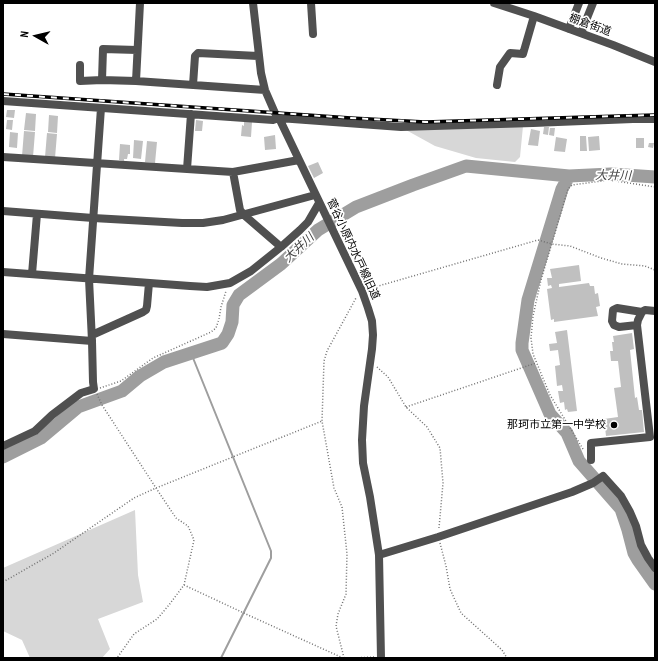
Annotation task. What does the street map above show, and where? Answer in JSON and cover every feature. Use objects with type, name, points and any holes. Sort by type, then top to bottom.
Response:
[{"type":"street","points":[[136,81],[140,3]]},
{"type":"street","name":"菅谷小原内水戸線旧道","points":[[253,3],[258,56],[265,90],[362,291],[372,321],[373,334],[362,430],[362,446],[363,462],[379,555],[380,657]]},
{"type":"street","points":[[311,3],[313,34]]},
{"type":"street","name":"棚倉街道","points":[[494,3],[581,33],[655,62]]},
{"type":"street","points":[[569,29],[579,3]]},
{"type":"street","points":[[581,33],[593,3]]},
{"type":"street","points":[[497,85],[500,68],[510,53],[523,54],[534,16]]},
{"type":"street","points":[[102,80],[103,49],[137,50]]},
{"type":"street","points":[[193,85],[195,56],[198,53],[258,56]]},
{"type":"street","points":[[80,65],[80,81],[136,81],[265,90]]},
{"type":"street","points":[[3,101],[273,120],[279,118],[401,127],[655,119]]},
{"type":"street","points":[[3,446],[35,431],[81,394],[96,392],[93,382],[89,279],[101,108]]},
{"type":"street","points":[[188,169],[192,114]]},
{"type":"street","points":[[3,157],[232,172],[298,160]]},
{"type":"street","points":[[232,172],[240,210],[282,247]]},
{"type":"street","points":[[3,211],[94,218],[202,223],[223,220],[317,199]]},
{"type":"street","points":[[3,272],[207,287],[230,283],[251,271],[282,247],[300,230],[308,222],[317,199]]},
{"type":"street","points":[[32,274],[37,214]]},
{"type":"street","points":[[3,334],[92,338],[146,310],[149,283]]},
{"type":"street","points":[[637,325],[619,327],[614,325],[612,321],[613,310],[617,308],[642,312],[645,310],[655,311]]},
{"type":"street","points":[[591,460],[591,443],[650,437],[637,325],[642,312]]},
{"type":"street","points":[[379,555],[572,492],[596,481],[603,476],[621,496],[636,526],[641,545],[655,568]]},
{"type":"path","points":[[591,460],[550,395],[533,354],[531,338],[533,316],[568,189],[572,185],[609,180],[655,187]]},
{"type":"path","points":[[344,658],[336,626],[338,614],[346,594],[347,554],[342,507],[334,488],[322,421],[324,361],[327,351],[358,294],[362,291],[538,240],[552,244],[570,246],[622,264],[645,266],[655,270]]},
{"type":"path","points":[[117,658],[134,634],[157,619],[184,585],[194,540],[188,526],[176,518],[156,488],[101,403],[96,392],[121,381],[153,358],[211,332],[216,328],[225,293],[230,283]]},
{"type":"path","points":[[406,407],[537,363]]},
{"type":"path","points":[[369,366],[377,366],[388,377],[406,407],[427,427],[440,448],[443,483],[438,537],[450,589],[461,613],[502,650],[507,658]]},
{"type":"path","points":[[3,582],[54,553],[134,498],[322,421]]},
{"type":"path","points":[[184,585],[344,658]]},
{"type":"path","points":[[352,658],[380,657]]},
{"type":"shaded area","points":[[523,126],[520,157],[515,162],[476,158],[435,146],[406,130]]},
{"type":"shaded area","points":[[135,510],[138,575],[143,602],[98,619],[110,649],[102,658],[30,658],[22,640],[3,631],[3,568]]},
{"type":"building","points":[[7,110],[15,110],[14,118],[6,117]]},
{"type":"building","points":[[26,113],[36,114],[35,131],[24,130]]},
{"type":"building","points":[[49,115],[58,116],[57,133],[48,132]]},
{"type":"building","points":[[7,120],[13,120],[12,130],[6,129]]},
{"type":"building","points":[[196,120],[203,121],[202,131],[195,131]]},
{"type":"building","points":[[244,122],[252,122],[251,137],[241,136],[242,125],[244,126]]},
{"type":"building","points":[[544,127],[549,127],[548,135],[543,134]]},
{"type":"building","points":[[550,128],[555,128],[554,136],[549,135]]},
{"type":"building","points":[[531,129],[540,131],[538,146],[528,145]]},
{"type":"building","points":[[24,131],[35,132],[33,157],[22,156]]},
{"type":"building","points":[[10,132],[18,133],[17,148],[9,147]]},
{"type":"building","points":[[47,133],[57,134],[55,158],[45,157]]},
{"type":"building","points":[[275,135],[276,149],[265,150],[264,137]]},
{"type":"building","points":[[580,136],[586,136],[587,151],[580,151]]},
{"type":"building","points":[[599,136],[600,150],[589,151],[588,137]]},
{"type":"building","points":[[556,137],[567,139],[565,152],[554,151]]},
{"type":"building","points":[[636,138],[644,138],[644,148],[636,148]]},
{"type":"building","points":[[134,140],[143,141],[141,159],[133,158]]},
{"type":"building","points":[[147,141],[157,142],[155,163],[145,162]]},
{"type":"building","points":[[649,143],[654,143],[653,148],[648,147]]},
{"type":"building","points":[[120,144],[130,145],[130,154],[128,154],[127,159],[124,159],[124,161],[119,160]]},
{"type":"building","points":[[318,162],[323,173],[314,178],[308,166]]},
{"type":"building","points":[[579,265],[581,281],[559,284],[559,287],[589,283],[590,286],[594,286],[595,294],[598,293],[600,306],[596,307],[598,316],[554,322],[554,319],[551,320],[547,289],[552,288],[551,285],[548,286],[547,278],[552,278],[550,269]]},
{"type":"building","points":[[567,330],[577,411],[568,412],[567,409],[565,410],[564,402],[560,403],[558,391],[563,391],[562,385],[557,386],[555,366],[560,365],[558,350],[550,351],[549,344],[557,343],[555,332]]},
{"type":"building","points":[[632,333],[634,349],[630,350],[635,398],[637,397],[639,410],[642,410],[644,432],[606,436],[604,419],[618,417],[614,388],[621,387],[618,361],[611,361],[610,351],[613,351],[613,336]]},
{"type":"waterway","name":"大井川","points":[[3,457],[41,438],[78,407],[122,391],[140,376],[164,362],[222,343],[228,334],[232,322],[233,305],[239,295],[281,264],[318,230],[356,207],[466,166],[569,176],[611,174],[655,177]]},
{"type":"waterway","points":[[569,176],[562,189],[528,300],[522,350],[550,414],[567,433],[579,461],[621,509],[634,553],[655,584]]},
{"type":"waterway","points":[[191,353],[271,551],[271,558],[221,658]]},
{"type":"railway","points":[[3,94],[425,122],[655,115]]},
{"type":"place","name":"那珂市立第一中学校","points":[[614,425]]}]
